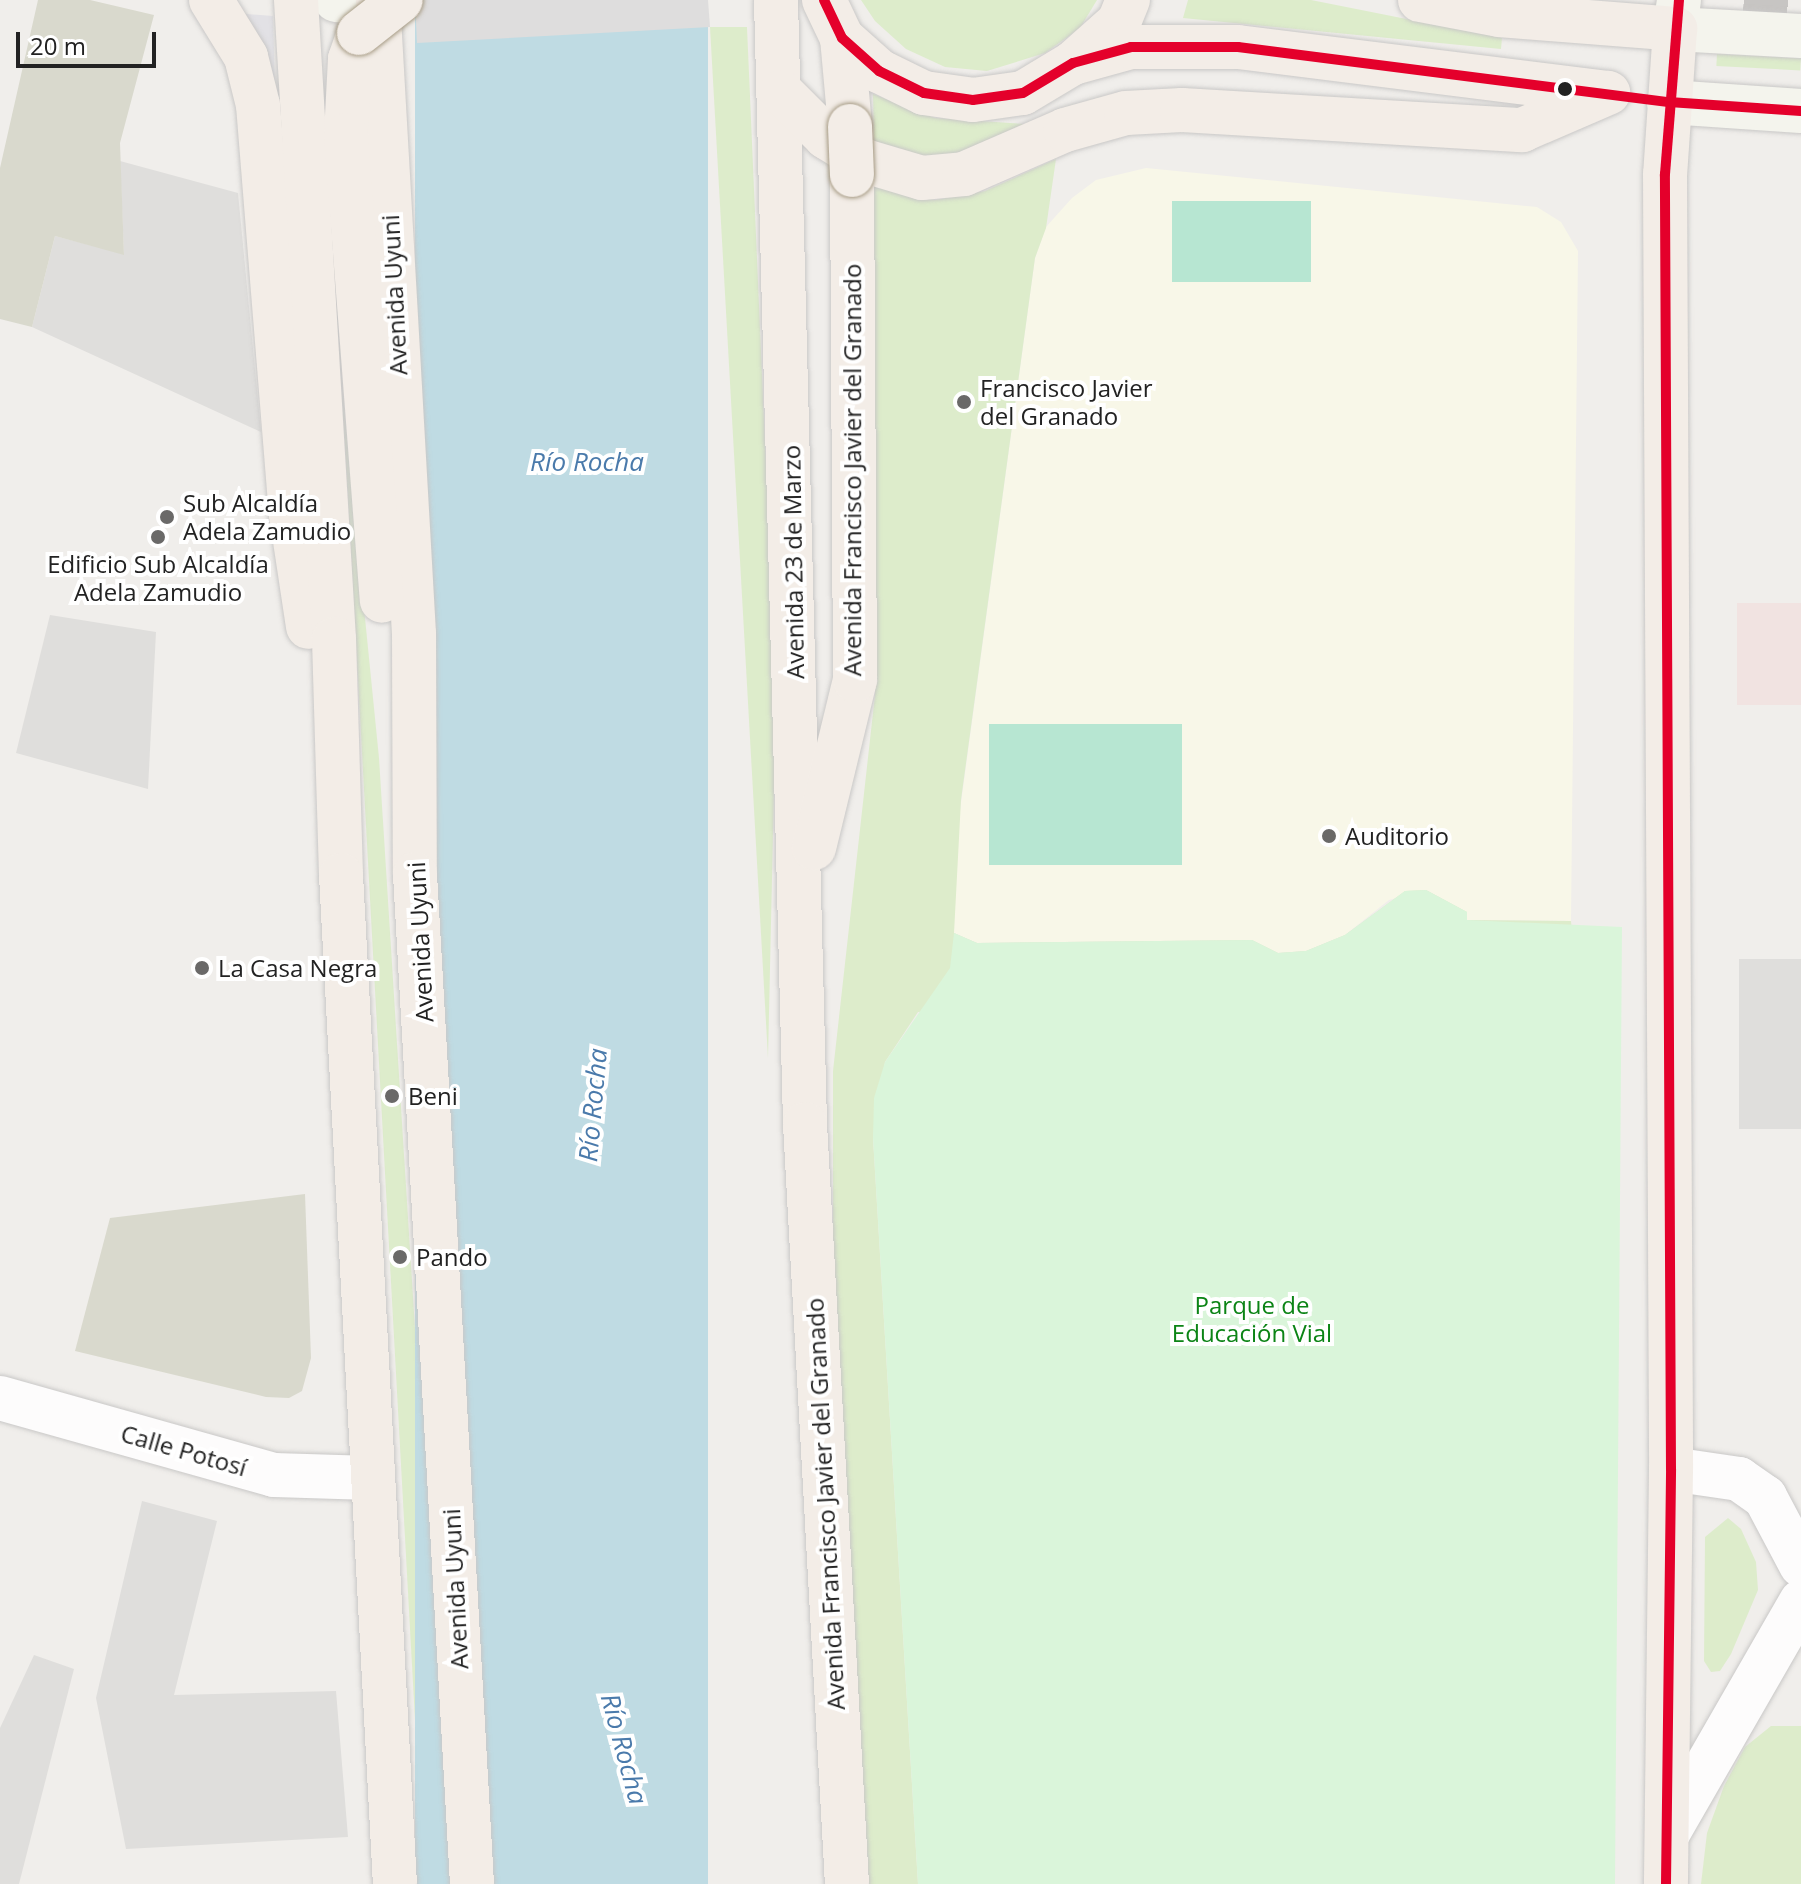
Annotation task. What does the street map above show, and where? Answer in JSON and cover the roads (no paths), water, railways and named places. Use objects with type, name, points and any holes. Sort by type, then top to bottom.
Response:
[{"type":"main road","points":[[211,0],[246,57],[258,105],[291,514],[341,875]]},
{"type":"main road","points":[[296,0],[334,639],[341,875],[395,1884]]},
{"type":"main road","points":[[415,874],[385,636],[346,135],[350,59],[359,33],[401,0],[416,0]]},
{"type":"main road","points":[[805,9],[879,71],[924,93],[973,100],[1023,93],[1073,63],[1119,22],[1128,0]]},
{"type":"main road","points":[[1420,0],[1499,15],[1677,14],[1801,36]]},
{"type":"main road","name":"Avenida Uyuni","points":[[357,1],[414,634],[415,874],[472,1884]]},
{"type":"main road","name":"Avenida 23 de Marzo","points":[[805,9],[781,92],[805,1124]]},
{"type":"main road","name":"Avenida Francisco Javier del Granado","points":[[801,896],[855,680],[850,126],[805,9]]},
{"type":"main road","points":[[1666,1884],[1671,1469],[1669,102],[1677,14]]},
{"type":"main road","points":[[1073,63],[1131,47],[1238,47],[1669,102],[1801,111]]},
{"type":"main road","points":[[781,92],[826,137],[865,161],[922,178],[964,174],[1065,130],[1126,113],[1182,110],[1522,130],[1608,93]]},
{"type":"main road","name":"Avenida Francisco Javier del Granado","points":[[805,1124],[847,1884]]},
{"type":"street","name":"Calle Potosí","points":[[0,1398],[274,1475],[371,1478]]},
{"type":"street","points":[[1671,1469],[1739,1479],[1765,1497],[1801,1565]]},
{"type":"street","points":[[1668,1833],[1801,1602]]},
{"type":"water","name":"Río Rocha","points":[[415,0],[708,0],[708,1884],[415,1884]]},
{"type":"tunnel","points":[[1744,0],[1801,7]]},
{"type":"place","name":"Francisco Javier del Granado","points":[[964,402]]},
{"type":"place","name":"Sub Alcaldía Adela Zamudio","points":[[167,517]]},
{"type":"place","name":"Edificio Sub Alcaldía Adela Zamudio","points":[[158,537]]},
{"type":"place","name":"Auditorio","points":[[1329,836]]},
{"type":"place","name":"La Casa Negra","points":[[202,968]]},
{"type":"place","name":"Beni","points":[[392,1096]]},
{"type":"place","name":"Pando","points":[[400,1257]]},
{"type":"park label","name":"Parque de Educación Vial","points":[[1252,1319]]}]
